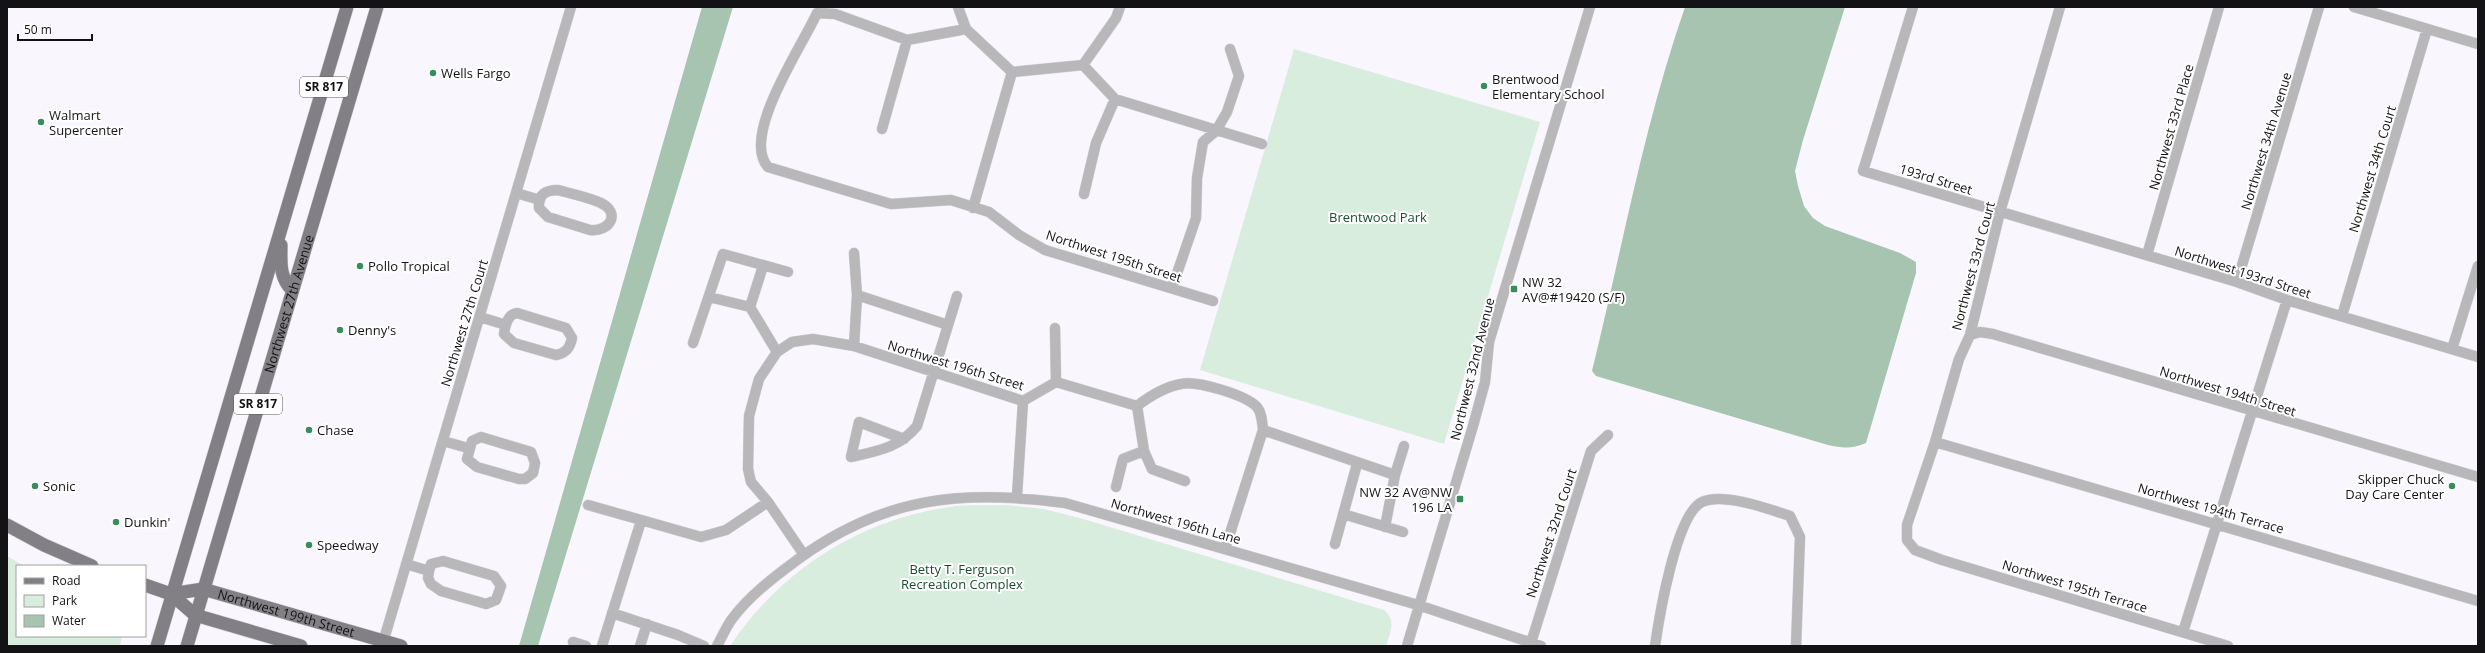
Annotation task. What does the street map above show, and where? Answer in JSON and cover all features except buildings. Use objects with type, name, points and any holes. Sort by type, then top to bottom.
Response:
[{"type":"main road","name":"SR 817","points":[[157,646],[171,594],[348,7]]},
{"type":"main road","name":"Northwest 27th Avenue","points":[[186,646],[377,7]]},
{"type":"main road","points":[[280,233],[281,273],[286,284],[292,290]]},
{"type":"main road","points":[[7,525],[44,546],[90,565]]},
{"type":"main road","name":"Northwest 199th Street","points":[[146,585],[171,594],[195,615],[301,646]]},
{"type":"main road","name":"Northwest 199th Street","points":[[171,594],[203,589],[383,643],[401,646]]},
{"type":"street","name":"Northwest 27th Court","points":[[383,643],[571,7]]},
{"type":"street","points":[[958,7],[966,29],[1012,72],[1083,65],[1116,18],[1120,7]]},
{"type":"street","name":"Northwest 32nd Avenue","points":[[1407,646],[1485,382],[1489,342],[1590,7]]},
{"type":"street","name":"193rd Street","points":[[1913,7],[1863,171],[2000,212]]},
{"type":"street","name":"Northwest 33rd Court","points":[[1915,550],[1907,540],[1907,525],[1936,442],[1959,359],[1970,335],[2000,212],[2060,7]]},
{"type":"street","name":"Northwest 33rd Place","points":[[2147,255],[2219,7]]},
{"type":"street","name":"Northwest 34th Avenue","points":[[2237,282],[2319,7]]},
{"type":"street","points":[[2354,7],[2377,10],[2427,29],[2478,44]]},
{"type":"street","points":[[815,10],[835,14],[907,40],[966,29]]},
{"type":"street","name":"Northwest 195th Street","points":[[815,10],[808,34],[785,72],[767,114],[760,149],[763,161],[768,167],[891,204],[951,200],[989,212],[1019,235],[1045,250],[1213,301]]},
{"type":"street","name":"Northwest 34th Court","points":[[2342,316],[2427,29]]},
{"type":"street","points":[[882,129],[907,40]]},
{"type":"street","points":[[1172,288],[1196,218],[1197,178],[1203,142],[1216,131],[1227,112],[1239,76],[1230,49]]},
{"type":"street","points":[[1083,65],[1115,100],[1262,144]]},
{"type":"street","points":[[973,208],[1012,72]]},
{"type":"street","points":[[1084,194],[1096,143],[1115,100]]},
{"type":"street","points":[[550,190],[594,200],[607,208],[611,222],[604,229],[597,231],[562,222],[544,216],[539,208],[540,200],[542,194],[550,190]]},
{"type":"street","points":[[516,193],[540,200]]},
{"type":"street","name":"Northwest 193rd Street","points":[[2000,212],[2237,282],[2287,300],[2478,357]]},
{"type":"street","points":[[854,253],[857,295],[854,346]]},
{"type":"street","points":[[693,343],[723,254],[788,272]]},
{"type":"street","points":[[750,307],[763,266]]},
{"type":"street","points":[[2452,350],[2478,266]]},
{"type":"street","points":[[857,295],[948,324]]},
{"type":"street","points":[[709,296],[750,307],[777,352],[759,379],[749,416],[748,469],[751,482],[768,502],[804,555]]},
{"type":"street","points":[[904,439],[859,422],[851,457],[890,448],[904,439],[917,426],[957,296]]},
{"type":"street","points":[[2183,632],[2216,522],[2287,300]]},
{"type":"street","points":[[517,314],[560,325],[570,332],[571,343],[562,354],[556,355],[509,341],[504,334],[506,325],[509,318],[517,314]]},
{"type":"street","points":[[480,317],[506,325]]},
{"type":"street","points":[[1055,328],[1056,382],[1137,406]]},
{"type":"street","name":"Northwest 194th Street","points":[[1970,335],[1980,332],[1993,334],[2252,412],[2478,477]]},
{"type":"street","name":"Northwest 196th Street","points":[[777,352],[792,342],[813,339],[854,346],[1023,402],[1056,382]]},
{"type":"street","points":[[1137,406],[1154,393],[1182,383],[1199,384],[1246,399],[1257,407],[1262,417],[1262,430],[1225,549]]},
{"type":"street","points":[[1017,496],[1023,402]]},
{"type":"street","points":[[1137,406],[1144,451],[1152,469],[1185,481]]},
{"type":"street","points":[[1262,430],[1395,476]]},
{"type":"street","name":"Northwest 32nd Court","points":[[1530,644],[1591,451],[1608,435]]},
{"type":"street","points":[[482,437],[524,449],[534,457],[535,468],[530,477],[519,479],[477,467],[467,459],[468,448],[472,441],[482,437]]},
{"type":"street","points":[[443,441],[468,448]]},
{"type":"street","name":"Northwest 194th Terrace","points":[[1936,442],[2216,522],[2478,600]]},
{"type":"street","points":[[1384,526],[1395,476],[1404,446]]},
{"type":"street","points":[[1116,487],[1123,459],[1144,451]]},
{"type":"street","points":[[1335,544],[1357,464]]},
{"type":"street","name":"Northwest 196th Lane","points":[[717,646],[732,619],[772,578],[835,534],[863,520],[889,510],[959,497],[1017,496],[1065,503],[1418,606],[1530,644],[1541,646]]},
{"type":"street","points":[[1655,646],[1664,590],[1686,517],[1694,507],[1702,502],[1712,499],[1738,502],[1790,516],[1800,537],[1796,646]]},
{"type":"street","points":[[588,505],[702,537],[726,530],[768,502]]},
{"type":"street","points":[[1343,514],[1403,532]]},
{"type":"street","points":[[602,646],[641,520]]},
{"type":"street","name":"Northwest 195th Terrace","points":[[1915,550],[2228,646]]},
{"type":"street","points":[[443,561],[494,576],[501,586],[501,590],[496,600],[486,604],[436,588],[428,578],[429,571],[431,564],[443,561]]},
{"type":"street","points":[[406,564],[429,571]]},
{"type":"street","points":[[612,613],[647,624],[704,646]]},
{"type":"street","points":[[640,646],[647,624]]},
{"type":"street","points":[[574,642],[586,646]]},
{"type":"green space","name":"Brentwood Park","points":[[1294,49],[1540,122],[1444,444],[1200,370]]},
{"type":"green space","name":"Betty T. Ferguson Recreation Complex","points":[[970,505],[1006,505],[1044,509],[1080,518],[1384,610],[1388,614],[1391,623],[1391,631],[1386,646],[730,646],[750,619],[773,594],[798,572],[824,553],[853,537],[884,524],[916,514],[949,507]]},
{"type":"green space","points":[[7,556],[22,565],[16,565],[16,637],[122,637],[120,646],[7,646]]},
{"type":"water","points":[[702,7],[733,7],[538,646],[519,646]]},
{"type":"water","points":[[1685,7],[1845,7],[1803,140],[1795,171],[1798,186],[1804,206],[1813,218],[1825,226],[1900,253],[1916,262],[1916,273],[1866,443],[1847,447],[1828,445],[1596,376],[1592,371],[1645,142],[1670,52]]},
{"type":"place","name":"Wells Fargo","points":[[433,73]]},
{"type":"place","name":"Brentwood Elementary School","points":[[1484,86]]},
{"type":"place","name":"Walmart Supercenter","points":[[41,122]]},
{"type":"place","name":"Pollo Tropical","points":[[360,266]]},
{"type":"place","name":"NW 32 AV@#19420 (S/F)","points":[[1514,289]]},
{"type":"place","name":"Denny's","points":[[340,330]]},
{"type":"place","name":"Chase","points":[[309,430]]},
{"type":"place","name":"Sonic","points":[[35,486]]},
{"type":"place","name":"Skipper Chuck Day Care Center","points":[[2452,486]]},
{"type":"place","name":"NW 32 AV@NW 196 LA","points":[[1460,499]]},
{"type":"place","name":"Dunkin'","points":[[116,522]]},
{"type":"place","name":"Speedway","points":[[309,545]]}]
